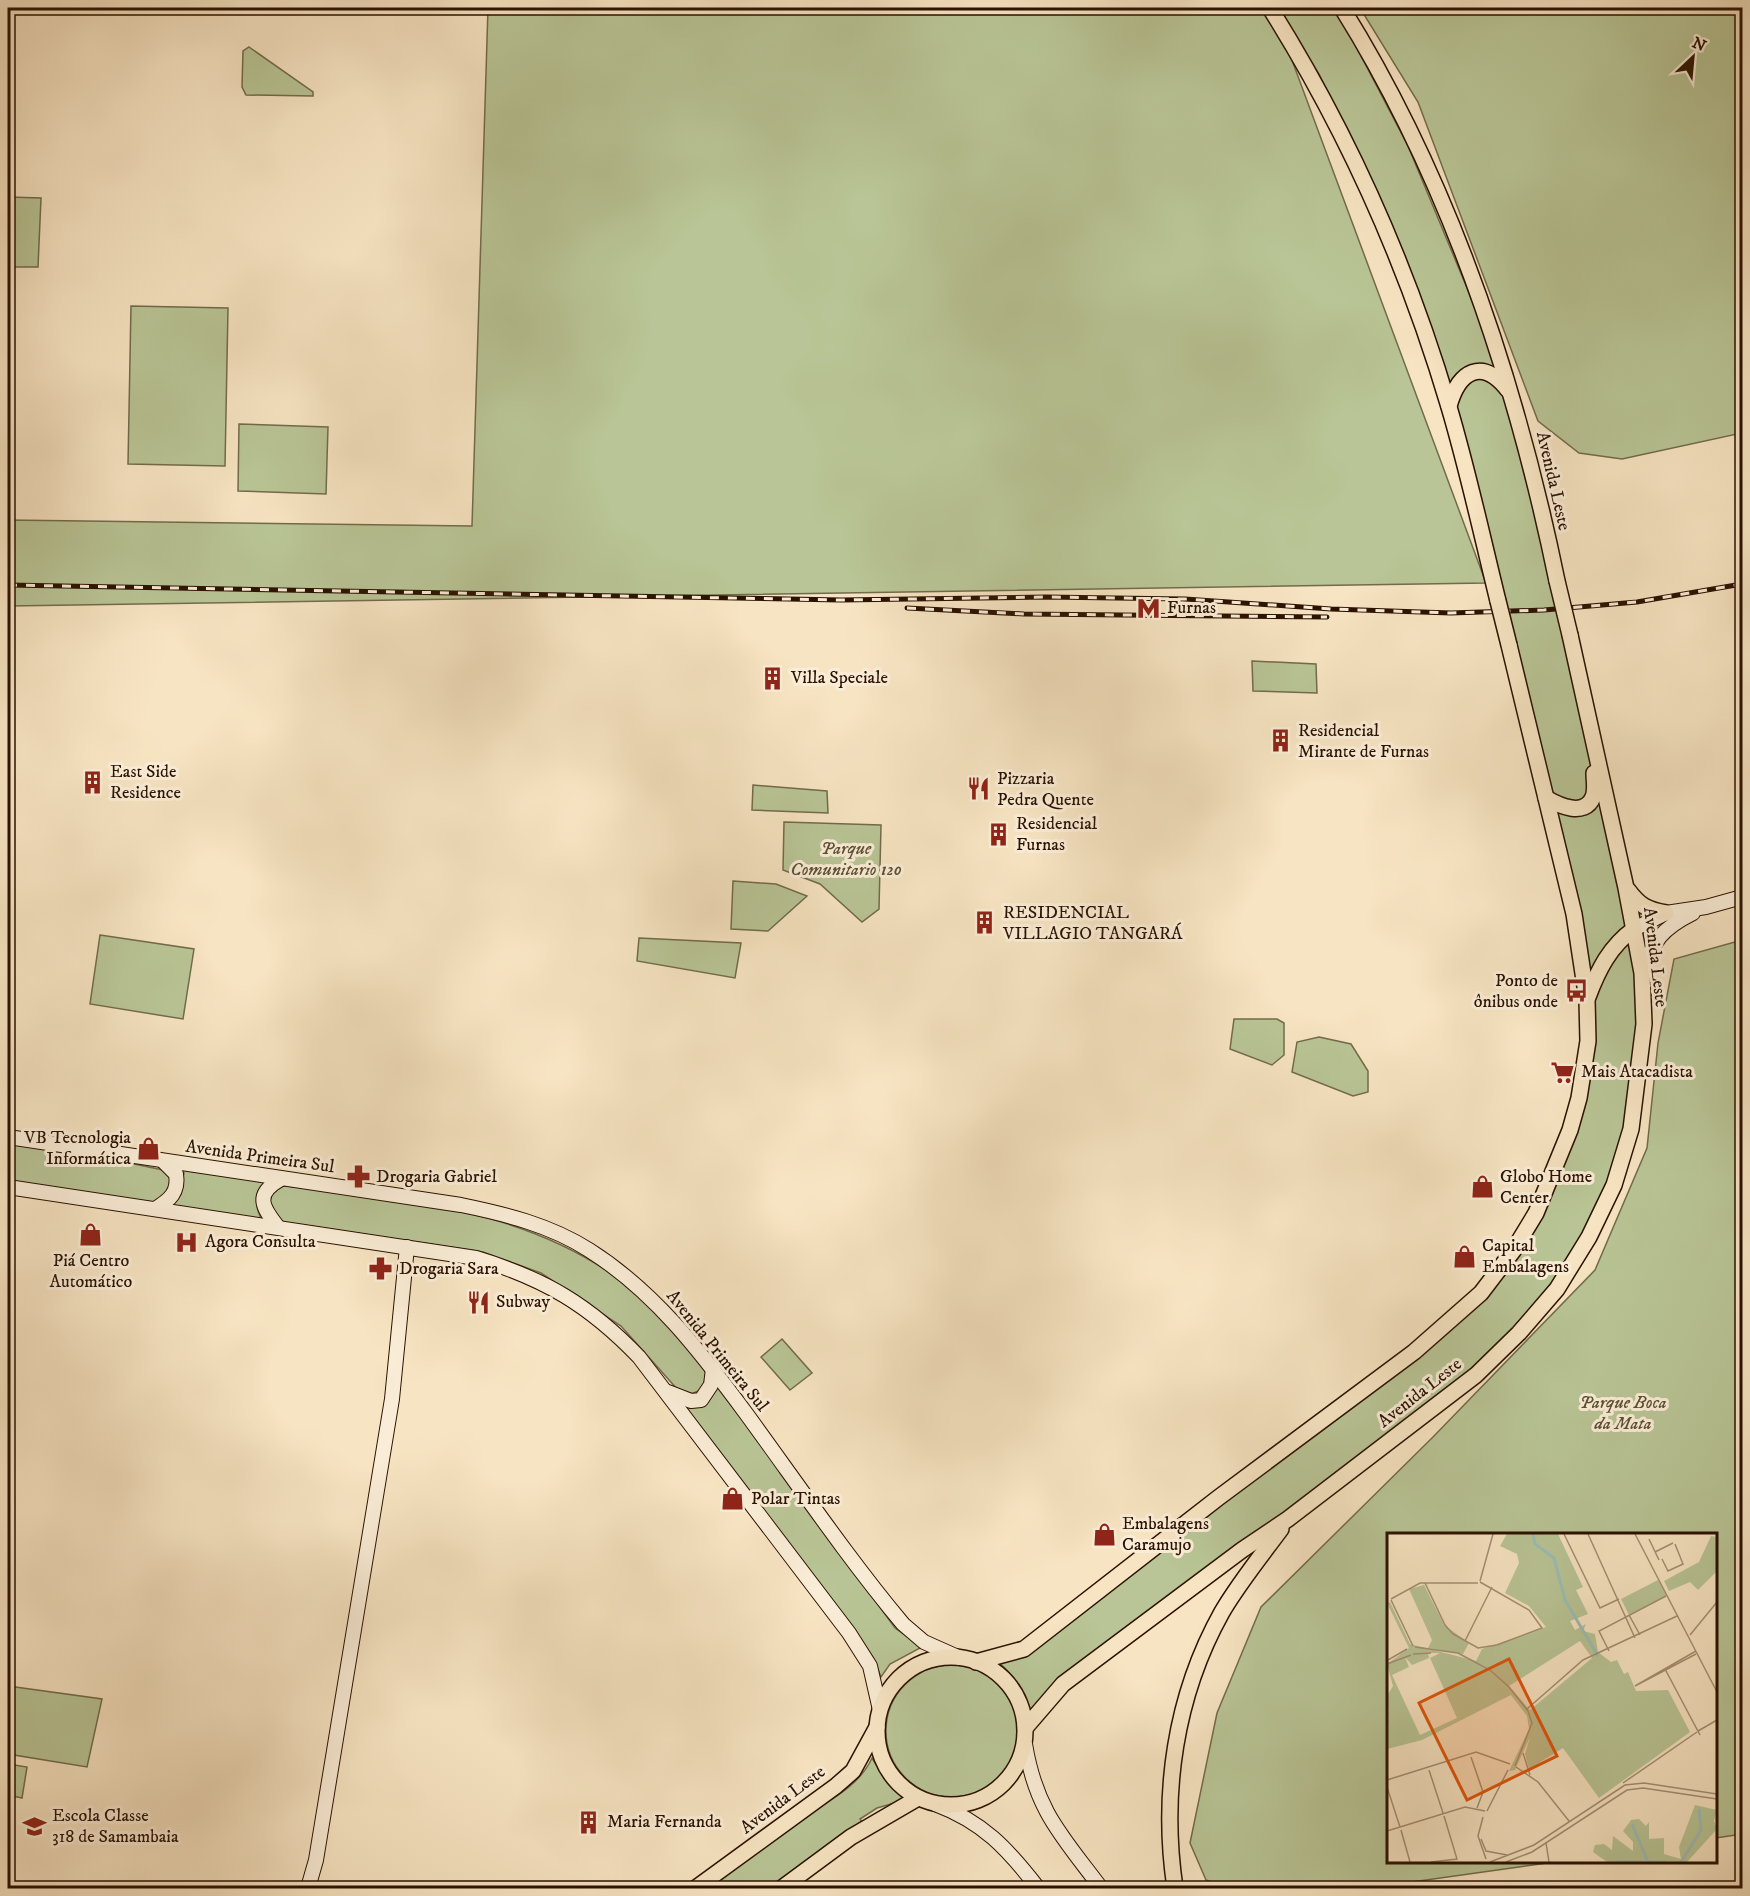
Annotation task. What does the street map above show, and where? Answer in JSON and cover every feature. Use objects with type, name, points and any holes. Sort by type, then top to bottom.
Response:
[{"type":"main road","name":"Avenida Leste","points":[[976,1662],[1024,1649],[1218,1498],[1414,1352],[1481,1293],[1513,1251],[1536,1213],[1570,1130],[1584,1070],[1587,1000],[1574,914],[1449,406],[1409,289],[1369,194],[1308,70],[1270,8]]},
{"type":"main road","name":"Avenida Leste","points":[[1026,1727],[1063,1684],[1242,1550],[1288,1519],[1476,1375],[1520,1333],[1557,1290],[1589,1237],[1614,1185],[1631,1129],[1644,1024],[1642,973],[1626,888],[1570,635],[1510,391],[1488,322],[1439,194],[1388,88],[1342,8]]},
{"type":"main road","points":[[1449,406],[1454,390],[1461,379],[1473,371],[1494,375],[1510,391]]},
{"type":"main road","points":[[1546,798],[1561,806],[1573,808],[1591,801],[1594,796],[1594,747]]},
{"type":"main road","points":[[1626,888],[1638,903],[1649,910],[1666,913]]},
{"type":"main road","points":[[1587,1000],[1605,959],[1618,940],[1634,929],[1666,913],[1706,907],[1743,897]]},
{"type":"main road","points":[[1642,973],[1653,945],[1666,928],[1706,907]]},
{"type":"main road","name":"Avenida Primeira Sul","points":[[8,1137],[461,1205],[508,1215],[546,1228],[587,1248],[625,1275],[671,1317],[713,1369],[903,1624],[924,1642],[960,1658]]},
{"type":"main road","points":[[156,1209],[170,1199],[177,1187],[176,1174],[163,1161]]},
{"type":"main road","points":[[278,1227],[267,1213],[263,1200],[267,1188],[281,1179]]},
{"type":"main road","points":[[8,1187],[476,1258],[530,1277],[555,1290],[602,1320],[639,1357],[666,1391],[849,1633],[870,1666],[880,1710]]},
{"type":"main road","points":[[308,1888],[316,1860],[392,1399],[406,1247]]},
{"type":"main road","points":[[666,1391],[691,1401],[701,1400],[711,1385],[713,1369]]},
{"type":"main road","points":[[1175,1888],[1169,1818],[1180,1718],[1188,1690],[1222,1612],[1288,1519]]},
{"type":"main road","points":[[1038,1888],[995,1838],[960,1813],[918,1798],[892,1776],[878,1744],[877,1727],[880,1710],[897,1681],[910,1670],[926,1662],[960,1658],[976,1662],[1005,1681],[1019,1702],[1026,1727],[1025,1744],[1031,1778],[1044,1810],[1101,1888]]},
{"type":"main road","name":"Avenida Leste","points":[[696,1888],[836,1786],[853,1771],[877,1727]]},
{"type":"main road","points":[[935,1803],[969,1803],[992,1793],[1011,1776],[1025,1744]]},
{"type":"main road","points":[[782,1888],[851,1838],[918,1798]]},
{"type":"green space","points":[[488,8],[1262,8],[1283,36],[1486,583],[8,606],[8,520],[472,526]]},
{"type":"green space","points":[[1277,8],[1336,8],[1408,146],[1509,389],[1594,743],[1595,792],[1574,805],[1546,792],[1453,391],[1486,371],[1452,391],[1365,169],[1319,74]]},
{"type":"green space","points":[[1360,8],[1742,8],[1742,433],[1622,459],[1579,453],[1538,421],[1418,102]]},
{"type":"green space","points":[[249,47],[313,92],[313,96],[246,95],[242,87],[243,51]]},
{"type":"green space","points":[[8,197],[41,198],[38,267],[8,267]]},
{"type":"green space","points":[[131,306],[228,308],[225,466],[128,464]]},
{"type":"green space","points":[[239,424],[328,427],[326,494],[238,491]]},
{"type":"green space","points":[[1252,661],[1316,664],[1317,693],[1253,691]]},
{"type":"green space","points":[[1595,748],[1633,929],[1582,998],[1547,794],[1560,804],[1588,802]]},
{"type":"green space","points":[[753,785],[827,791],[828,813],[752,810]]},
{"type":"green space","name":"Parque Comunitario 120","points":[[784,822],[881,825],[879,909],[862,922],[820,884],[783,870]]},
{"type":"green space","points":[[733,881],[776,884],[807,896],[768,931],[731,929]]},
{"type":"green space","points":[[1633,930],[1639,1091],[1592,1238],[1475,1374],[1059,1680],[1032,1730],[1021,1690],[1010,1674],[995,1660],[1011,1652],[1482,1294],[1555,1171],[1584,1039],[1582,1000]]},
{"type":"green space","points":[[100,935],[194,949],[183,1019],[90,1004]]},
{"type":"green space","points":[[639,938],[741,943],[735,978],[637,961]]},
{"type":"green space","name":"Parque Boca da Mata","points":[[1742,940],[1742,1834],[1717,1838],[1717,1533],[1387,1533],[1387,1863],[1547,1863],[1369,1888],[1227,1888],[1206,1880],[1190,1843],[1217,1713],[1261,1607],[1433,1437],[1595,1270],[1647,1148],[1658,1043],[1674,959]]},
{"type":"green space","points":[[1234,1019],[1277,1019],[1284,1023],[1284,1055],[1272,1065],[1230,1049]]},
{"type":"green space","points":[[1319,1037],[1351,1044],[1368,1071],[1368,1092],[1353,1096],[1292,1072],[1297,1042]]},
{"type":"green space","points":[[8,1138],[168,1171],[173,1176],[171,1194],[153,1203],[8,1181]]},
{"type":"green space","points":[[181,1169],[269,1180],[257,1198],[257,1209],[262,1220],[166,1207],[179,1196],[184,1173]]},
{"type":"green space","points":[[286,1186],[432,1205],[525,1230],[569,1249],[611,1274],[659,1312],[706,1372],[703,1389],[691,1394],[678,1390],[621,1326],[541,1273],[483,1252],[276,1221],[267,1197],[275,1187]]},
{"type":"green space","points":[[782,1339],[812,1373],[790,1390],[761,1357]]},
{"type":"green space","points":[[717,1383],[895,1628],[922,1647],[890,1664],[881,1677],[874,1659],[853,1627],[682,1405]]},
{"type":"green space","points":[[952,1665],[977,1670],[999,1684],[1013,1706],[1018,1731],[1013,1756],[999,1778],[977,1792],[952,1797],[927,1792],[905,1778],[891,1756],[886,1731],[891,1706],[905,1684],[927,1670]]},
{"type":"green space","points":[[8,1686],[102,1699],[87,1767],[8,1754]]},
{"type":"green space","points":[[872,1758],[885,1779],[905,1800],[877,1808],[860,1819],[863,1823],[776,1888],[708,1888],[798,1821],[849,1787],[866,1769]]},
{"type":"green space","points":[[8,1764],[27,1767],[22,1798],[8,1795]]},
{"type":"railway","points":[[8,585],[841,600],[1046,597],[1185,599],[1331,609],[1451,613],[1544,610],[1637,602],[1742,584]]},
{"type":"railway","points":[[907,608],[1024,614],[1327,617]]},
{"type":"place","name":"Furnas","points":[[1149,608]]},
{"type":"place","name":"Villa Speciale","points":[[773,678]]},
{"type":"place","name":"Residencial Mirante de Furnas","points":[[1280,741]]},
{"type":"place","name":"East Side Residence","points":[[92,782]]},
{"type":"place","name":"Pizzaria Pedra Quente","points":[[979,789]]},
{"type":"place","name":"Residencial Furnas","points":[[998,834]]},
{"type":"place","name":"RESIDENCIAL VILLAGIO TANGARÁ","points":[[985,923]]},
{"type":"place","name":"Ponto de ônibus onde","points":[[1576,991]]},
{"type":"place","name":"Mais Atacadista","points":[[1563,1072]]},
{"type":"place","name":"VB Tecnologia Informática","points":[[149,1148]]},
{"type":"place","name":"Drogaria Gabriel","points":[[358,1177]]},
{"type":"place","name":"Globo Home Center","points":[[1482,1187]]},
{"type":"place","name":"Piá Centro Automático","points":[[91,1235]]},
{"type":"place","name":"Agora Consulta","points":[[187,1242]]},
{"type":"place","name":"Capital Embalagens","points":[[1464,1256]]},
{"type":"place","name":"Drogaria Sara","points":[[381,1269]]},
{"type":"place","name":"Subway","points":[[478,1302]]},
{"type":"place","name":"Polar Tintas","points":[[733,1499]]},
{"type":"place","name":"Embalagens Caramujo","points":[[1104,1534]]},
{"type":"place","name":"Maria Fernanda","points":[[589,1822]]},
{"type":"place","name":"Escola Classe 318 de Samambaia","points":[[34,1826]]}]
